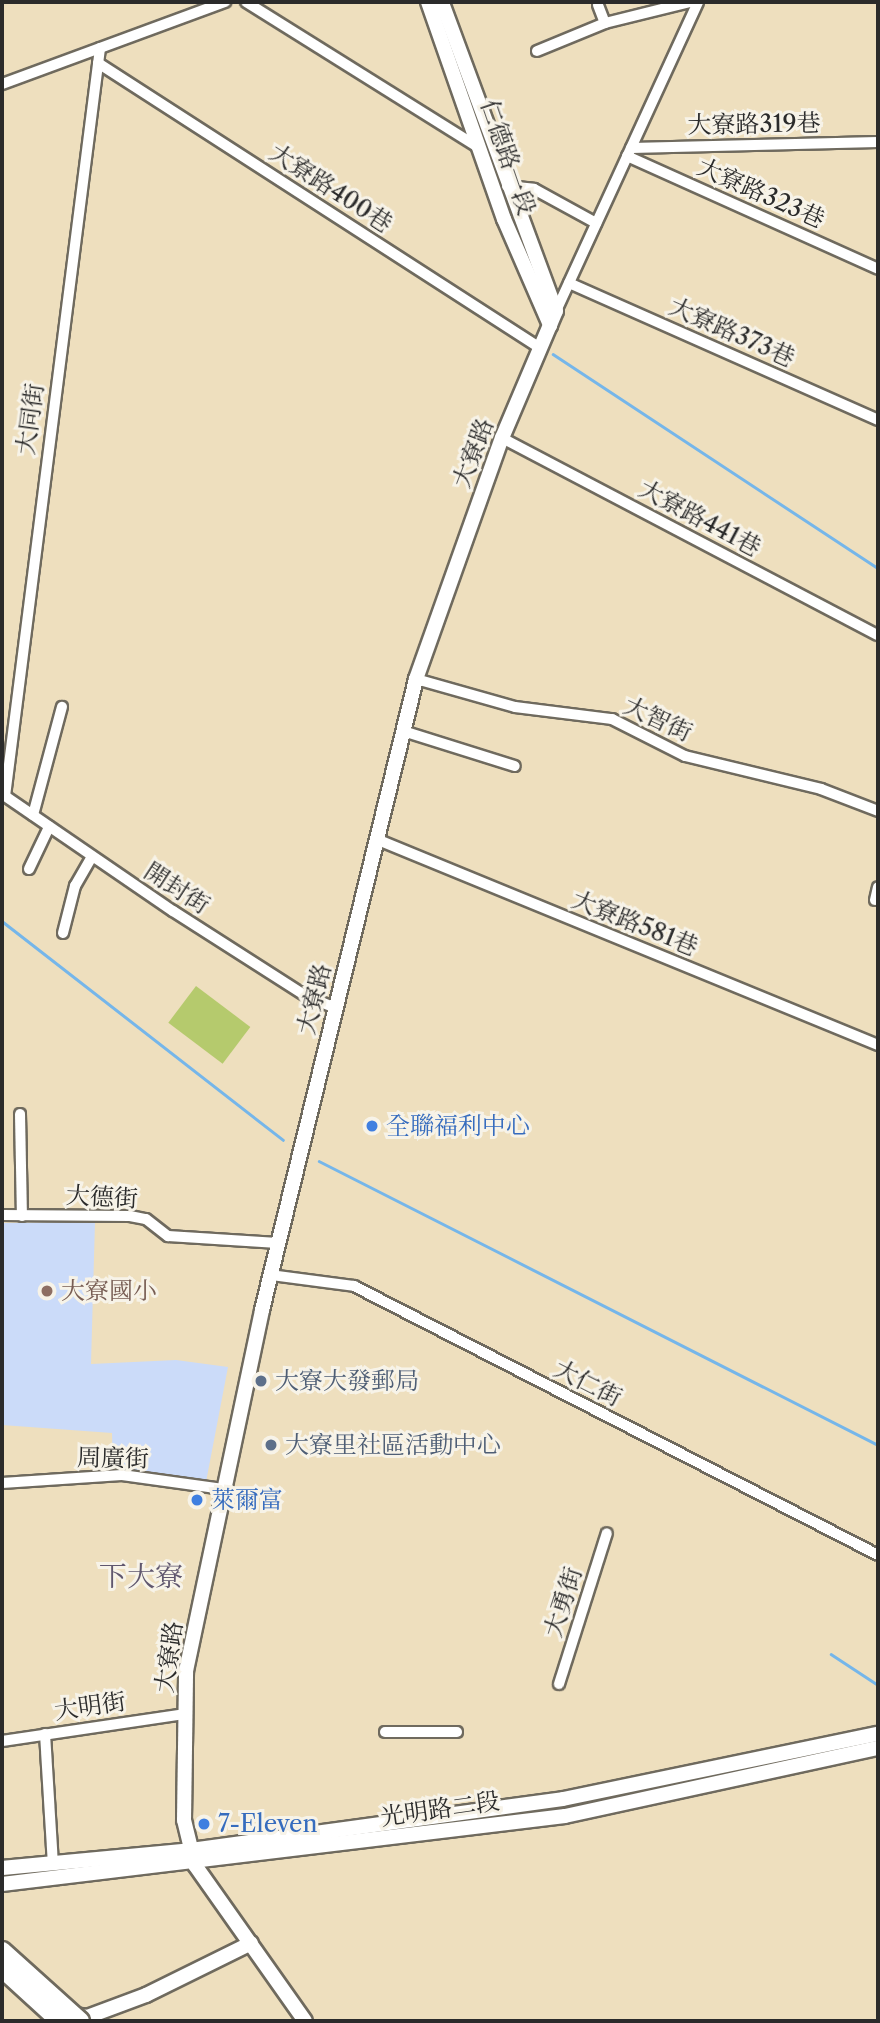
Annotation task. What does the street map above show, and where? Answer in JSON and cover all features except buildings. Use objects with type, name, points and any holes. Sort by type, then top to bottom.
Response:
[{"type":"highway","points":[[2,1951],[80,2021]]},
{"type":"highway","points":[[2,1968],[60,2021]]},
{"type":"street","points":[[2,85],[225,2]]},
{"type":"street","points":[[247,2],[482,149]]},
{"type":"street","name":"仁德路一段","points":[[428,2],[482,149],[553,318]]},
{"type":"street","name":"仁德路一段","points":[[442,2],[553,318]]},
{"type":"street","points":[[537,51],[605,23],[690,2]]},
{"type":"street","name":"大寮路","points":[[305,2021],[195,1865],[184,1820],[186,1671],[278,1243],[416,679],[502,438],[553,318],[698,2]]},
{"type":"street","points":[[598,5],[605,23]]},
{"type":"street","name":"大同街","points":[[4,795],[100,48]]},
{"type":"street","name":"大寮路400巷","points":[[98,63],[540,348]]},
{"type":"street","name":"大寮路319巷","points":[[629,152],[878,142]]},
{"type":"street","name":"大寮路323巷","points":[[629,152],[878,269]]},
{"type":"street","points":[[507,186],[534,188],[596,223]]},
{"type":"street","name":"大寮路373巷","points":[[569,283],[878,420]]},
{"type":"street","name":"大寮路441巷","points":[[502,438],[878,635]]},
{"type":"street","name":"大智街","points":[[416,679],[515,707],[612,719],[685,756],[821,789],[878,811]]},
{"type":"street","points":[[33,815],[62,707]]},
{"type":"street","points":[[403,731],[515,766]]},
{"type":"street","name":"開封街","points":[[4,795],[306,996],[335,1008]]},
{"type":"street","points":[[29,869],[49,827]]},
{"type":"street","name":"大寮路581巷","points":[[376,839],[878,1045]]},
{"type":"street","points":[[63,933],[75,886],[92,856]]},
{"type":"street","points":[[875,900],[878,887]]},
{"type":"street","points":[[20,1114],[22,1216]]},
{"type":"street","name":"大德街","points":[[2,1216],[130,1216],[146,1219],[167,1236],[278,1243]]},
{"type":"street","name":"大仁街","points":[[271,1275],[354,1286],[878,1555]]},
{"type":"street","name":"周廣街","points":[[2,1483],[122,1475],[223,1489]]},
{"type":"street","name":"大勇街","points":[[559,1684],[607,1533]]},
{"type":"street","name":"大明街","points":[[2,1741],[184,1714]]},
{"type":"street","points":[[385,1732],[457,1732]]},
{"type":"street","points":[[45,1734],[53,1863]]},
{"type":"street","name":"光明路二段","points":[[2,1868],[191,1850],[563,1799],[878,1734]]},
{"type":"street","name":"光明路二段","points":[[2,1884],[195,1865],[565,1816],[878,1748]]},
{"type":"street","points":[[73,1861],[76,1877]]},
{"type":"street","points":[[36,2009],[87,2017],[251,1944]]},
{"type":"shaded area","name":"大寮國小","points":[[95,1222],[91,1364],[176,1360],[228,1367],[206,1482],[113,1471],[112,1433],[2,1425],[2,1223]]},
{"type":"green space","points":[[196,986],[250,1027],[223,1064],[168,1023]]},
{"type":"waterway","points":[[553,354],[878,568]]},
{"type":"waterway","points":[[2,921],[283,1140]]},
{"type":"waterway","points":[[319,1161],[878,1445]]},
{"type":"waterway","points":[[831,1654],[878,1685]]},
{"type":"place","name":"全聯福利中心","points":[[372,1126]]},
{"type":"place","name":"大寮國小","points":[[47,1291]]},
{"type":"place","name":"大寮大發郵局","points":[[261,1381]]},
{"type":"place","name":"大寮里社區活動中心","points":[[271,1445]]},
{"type":"place","name":"萊爾富","points":[[197,1500]]},
{"type":"place","name":"7-Eleven","points":[[204,1824]]},
{"type":"district","name":"下大寮","points":[[141,1576]]}]
